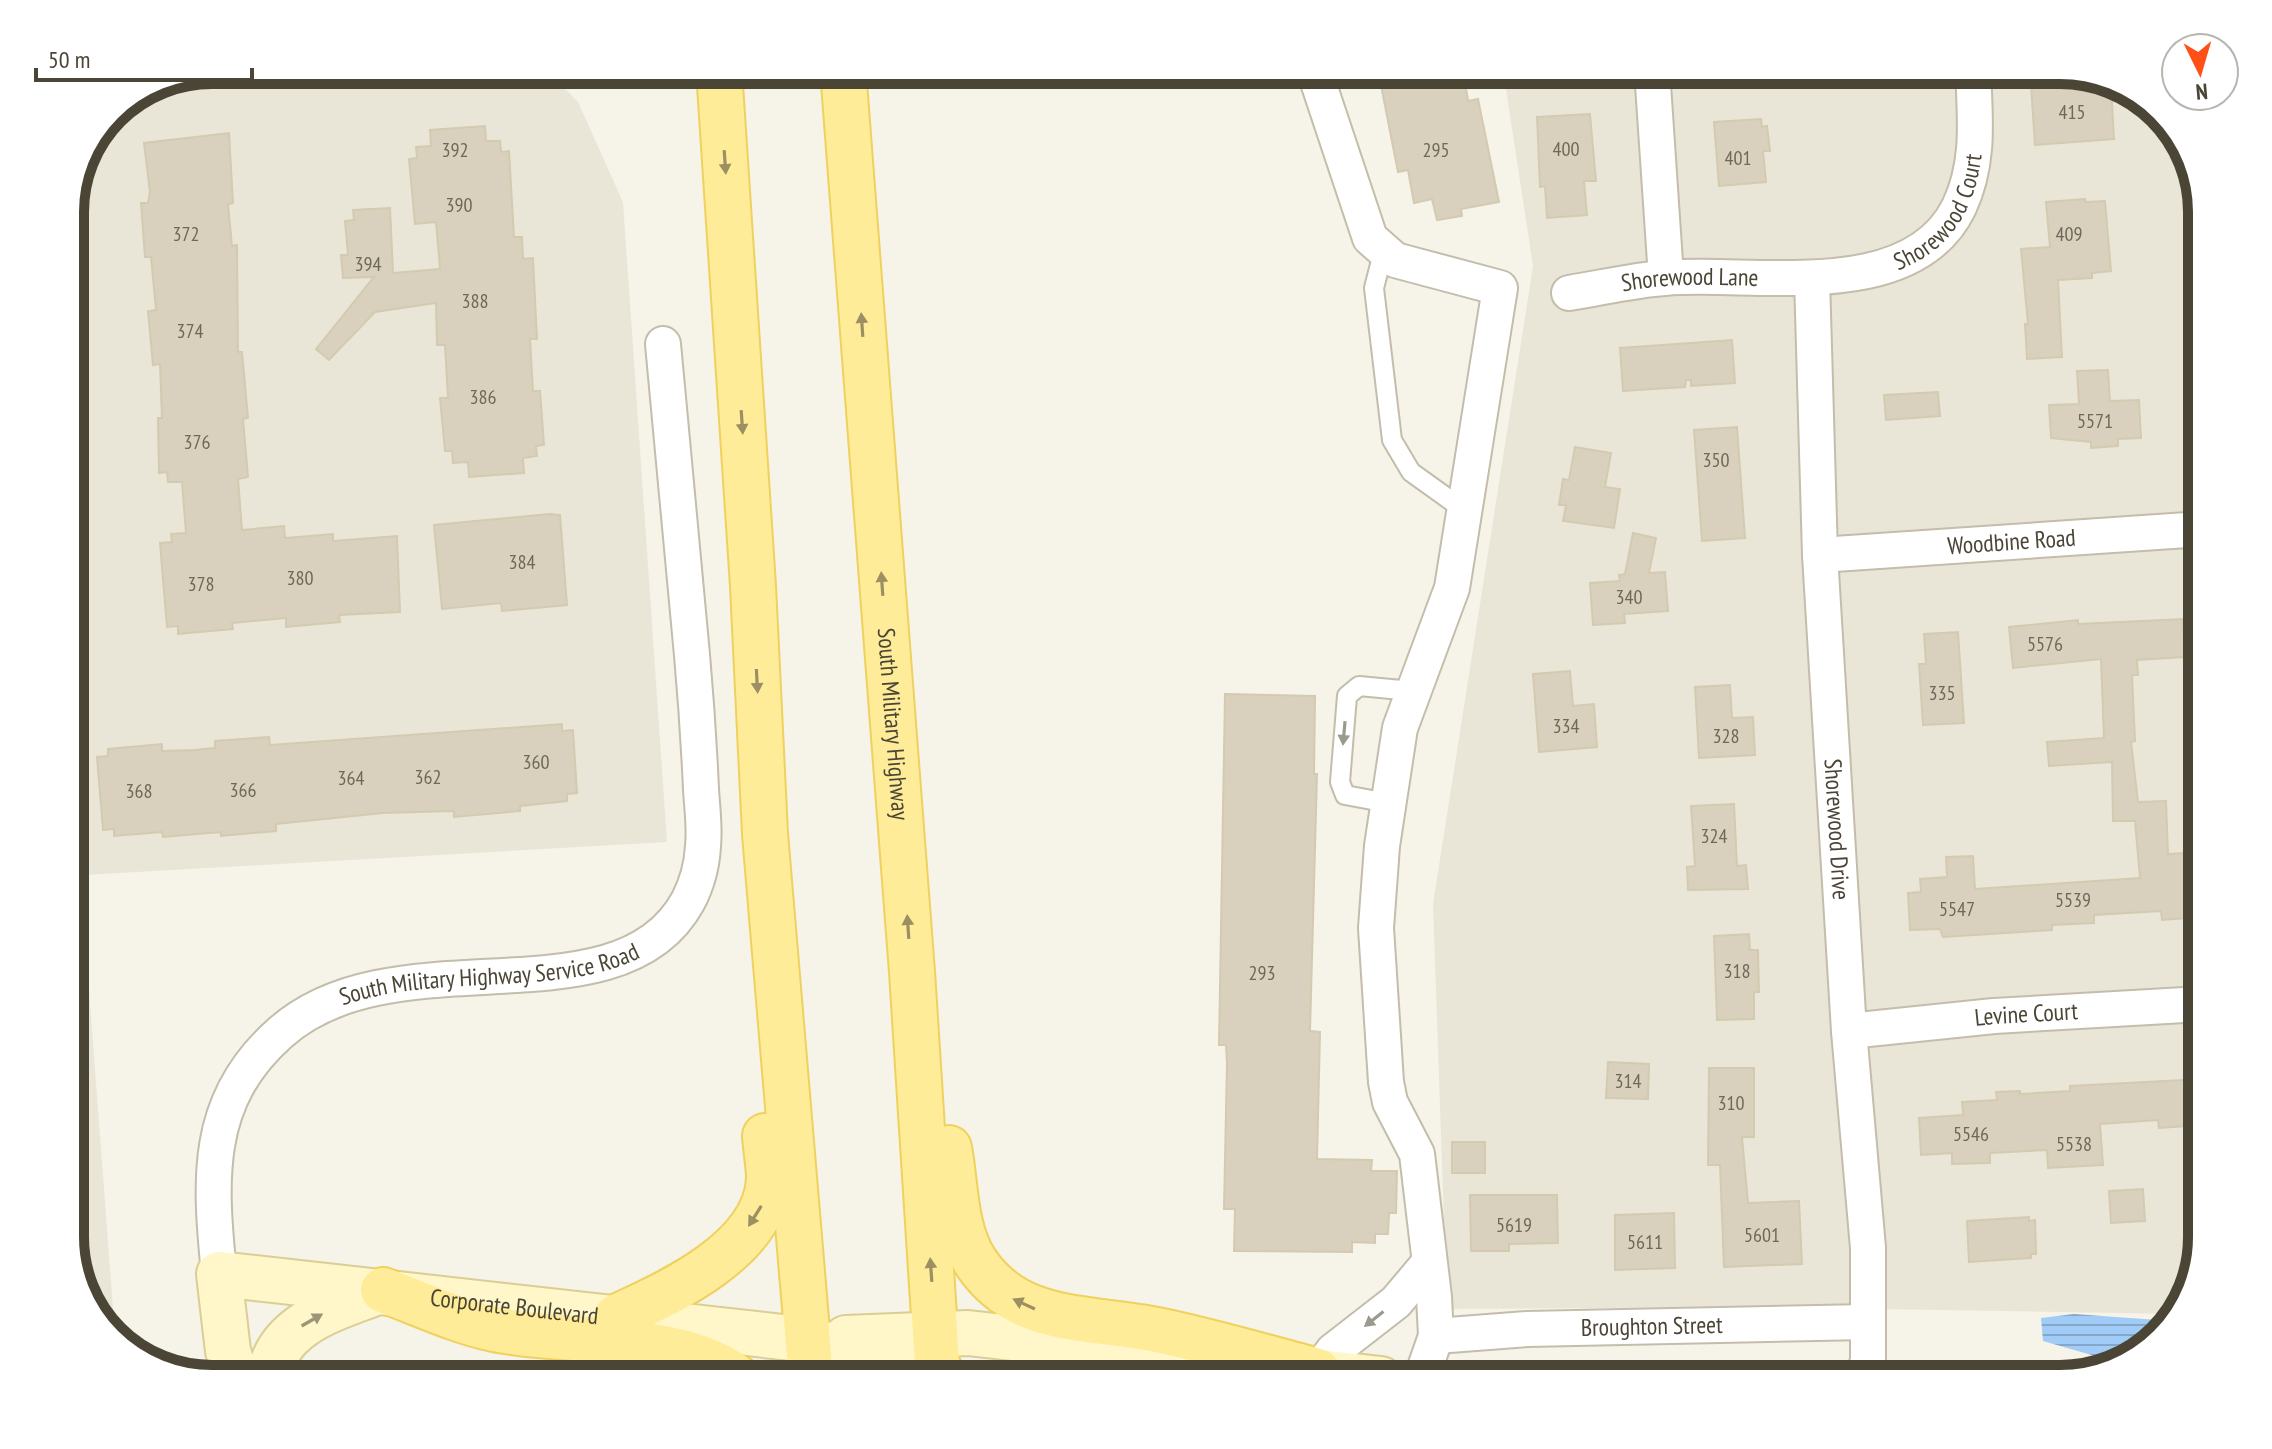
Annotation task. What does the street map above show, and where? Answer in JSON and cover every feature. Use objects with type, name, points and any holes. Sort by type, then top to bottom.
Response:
[{"type":"main road","points":[[720,84],[753,586],[765,834],[810,1359]]},
{"type":"main road","name":"South Military Highway","points":[[844,84],[940,1365]]},
{"type":"main road","points":[[616,1317],[702,1274],[728,1253],[763,1204],[769,1181],[755,1004],[765,834]]},
{"type":"main road","points":[[912,972],[950,1156],[960,1222],[974,1259],[1003,1293],[1050,1316],[1155,1329],[1295,1365]]},
{"type":"main road","points":[[383,1290],[492,1329],[686,1351],[719,1365]]},
{"type":"street","points":[[1319,84],[1362,219],[1370,238],[1383,253],[1395,260],[1500,288],[1444,617],[1412,691],[1400,728],[1388,803],[1376,928],[1386,1082],[1390,1102],[1417,1154],[1436,1336],[1426,1365]]},
{"type":"street","points":[[1653,84],[1666,277]]},
{"type":"street","name":"Shorewood Court","points":[[1812,278],[1866,272],[1906,257],[1933,241],[1958,209],[1977,152],[1974,84]]},
{"type":"street","name":"Shorewood Lane","points":[[1569,293],[1666,277],[1812,278]]},
{"type":"street","name":"Shorewood Drive","points":[[1812,278],[1820,555],[1849,1031],[1868,1248],[1867,1365]]},
{"type":"street","name":"South Military Highway Service Road","points":[[232,1365],[228,1351],[211,1193],[215,1145],[226,1108],[251,1064],[295,1019],[329,999],[363,988],[412,981],[596,968],[648,946],[671,925],[688,901],[699,873],[704,844],[697,713],[663,344]]},
{"type":"street","name":"Woodbine Road","points":[[1820,555],[2188,530]]},
{"type":"street","name":"Levine Court","points":[[1849,1031],[1994,1016],[2188,1005]]},
{"type":"street","points":[[1322,1365],[1333,1351],[1396,1302],[1428,1264]]},
{"type":"street","name":"Corporate Boulevard","points":[[219,1274],[616,1317],[810,1359],[908,1365]]},
{"type":"street","points":[[273,1365],[278,1350],[294,1331],[313,1318],[383,1290]]},
{"type":"street","name":"Broughton Street","points":[[1436,1336],[1527,1329],[1868,1322]]},
{"type":"street","name":"Corporate Boulevard","points":[[942,1365],[968,1333],[1263,1365]]},
{"type":"lane","points":[[1383,253],[1374,288],[1392,440],[1411,472],[1464,510]]},
{"type":"lane","points":[[1388,803],[1345,795],[1340,782],[1347,696],[1359,686],[1412,691]]},
{"type":"shaded area","points":[[212,84],[561,84],[578,102],[623,202],[667,842],[84,875],[84,204],[88,179],[97,155],[110,134],[148,101],[171,91]]},
{"type":"shaded area","points":[[1505,84],[2077,85],[2117,97],[2131,106],[2156,128],[2175,155],[2186,187],[2188,212],[2188,1237],[2181,1278],[2162,1314],[1755,1307],[1447,1309],[1433,904],[1533,266]]},
{"type":"shaded area","points":[[84,923],[114,1318],[94,1286],[84,1245]]},
{"type":"water","points":[[2074,1314],[2157,1320],[2131,1343],[2104,1357],[2043,1341],[2041,1318]]},
{"type":"building","points":[[1381,84],[1465,84],[1468,101],[1478,99],[1499,202],[1461,209],[1462,216],[1437,220],[1432,199],[1414,203],[1408,170],[1398,172]]},
{"type":"building","points":[[2031,84],[2077,85],[2112,95],[2114,139],[2035,145]]},
{"type":"building","points":[[1590,114],[1596,181],[1584,181],[1587,215],[1547,218],[1545,186],[1540,187],[1537,117]]},
{"type":"building","points":[[1761,119],[1762,127],[1767,126],[1770,151],[1763,151],[1766,182],[1719,186],[1714,122]]},
{"type":"building","points":[[485,126],[486,141],[500,141],[501,152],[509,151],[514,237],[522,237],[523,259],[533,258],[537,339],[530,339],[533,391],[540,391],[544,445],[536,446],[537,456],[523,458],[524,473],[469,477],[468,462],[453,463],[452,451],[445,451],[440,398],[448,398],[445,345],[437,345],[436,303],[375,312],[329,360],[316,349],[374,277],[343,278],[341,255],[348,255],[345,221],[354,220],[353,210],[390,208],[393,273],[440,269],[436,222],[415,224],[409,159],[417,158],[416,147],[431,146],[430,130]]},
{"type":"building","points":[[229,133],[233,203],[228,204],[232,246],[237,245],[238,352],[242,352],[248,418],[243,419],[248,477],[238,479],[242,530],[284,526],[285,538],[333,534],[333,541],[397,536],[400,612],[339,615],[340,622],[286,627],[286,618],[232,623],[233,629],[178,634],[178,626],[167,627],[160,543],[172,542],[171,534],[186,533],[182,482],[168,482],[167,472],[159,473],[158,418],[162,418],[160,364],[153,365],[148,311],[156,310],[151,257],[145,257],[141,203],[148,203],[150,192],[144,143]]},
{"type":"building","points":[[2085,199],[2085,202],[2105,201],[2111,271],[2092,273],[2092,278],[2058,280],[2062,357],[2027,359],[2025,324],[2028,324],[2021,249],[2050,247],[2046,202]]},
{"type":"building","points":[[1732,340],[1735,383],[1691,386],[1691,380],[1686,380],[1685,387],[1623,391],[1620,348]]},
{"type":"building","points":[[2108,370],[2110,401],[2139,400],[2141,438],[2118,439],[2118,446],[2091,448],[2091,442],[2051,438],[2049,405],[2079,404],[2077,371]]},
{"type":"building","points":[[1938,392],[1940,416],[1886,420],[1884,395]]},
{"type":"building","points":[[1737,427],[1745,538],[1702,541],[1694,430]]},
{"type":"building","points":[[1575,447],[1611,453],[1605,487],[1620,489],[1614,528],[1563,521],[1566,505],[1559,505],[1563,479],[1569,480]]},
{"type":"building","points":[[560,515],[567,605],[502,611],[501,603],[442,609],[434,525]]},
{"type":"building","points":[[1633,533],[1656,538],[1649,573],[1665,572],[1668,611],[1624,614],[1625,623],[1593,625],[1590,583],[1620,581],[1619,575],[1625,574]]},
{"type":"building","points":[[2183,619],[2185,657],[2137,660],[2138,675],[2132,675],[2135,741],[2131,742],[2138,802],[2166,801],[2168,854],[2188,853],[2188,918],[2162,920],[2161,911],[2094,915],[2094,923],[2052,925],[2052,930],[1943,937],[1940,929],[1910,930],[1908,893],[1921,892],[1920,879],[1947,877],[1946,857],[1973,856],[1975,889],[2140,878],[2135,821],[2113,821],[2112,762],[2049,766],[2047,742],[2104,738],[2101,659],[2013,668],[2009,627],[2078,620],[2078,624]]},
{"type":"building","points":[[1958,632],[1964,723],[1923,725],[1919,664],[1926,664],[1924,634]]},
{"type":"building","points":[[1570,671],[1573,706],[1594,704],[1597,747],[1539,752],[1533,674]]},
{"type":"building","points":[[1730,685],[1732,718],[1753,717],[1755,755],[1699,758],[1695,687]]},
{"type":"building","points":[[1225,694],[1315,696],[1314,774],[1317,774],[1310,1031],[1320,1032],[1317,1159],[1372,1160],[1371,1171],[1397,1171],[1396,1213],[1389,1213],[1388,1234],[1375,1234],[1375,1243],[1352,1242],[1352,1252],[1234,1251],[1235,1209],[1224,1209],[1227,1063],[1226,1045],[1219,1045]]},
{"type":"building","points":[[562,724],[562,731],[573,730],[577,793],[567,794],[567,801],[520,806],[520,811],[454,817],[454,811],[383,813],[276,824],[276,831],[221,836],[221,832],[163,837],[162,832],[114,836],[114,829],[103,830],[97,757],[108,756],[108,749],[162,744],[162,751],[194,750],[215,748],[215,741],[269,737],[270,745]]},
{"type":"building","points":[[1734,804],[1737,866],[1746,865],[1748,889],[1688,890],[1687,867],[1695,866],[1691,806]]},
{"type":"building","points":[[1749,934],[1750,950],[1758,950],[1759,992],[1754,992],[1754,1019],[1717,1020],[1714,936]]},
{"type":"building","points":[[1608,1062],[1649,1064],[1648,1099],[1606,1098]]},
{"type":"building","points":[[1709,1068],[1754,1068],[1754,1137],[1742,1137],[1748,1203],[1799,1201],[1802,1264],[1724,1267],[1720,1165],[1708,1165]]},
{"type":"building","points":[[2188,1080],[2188,1126],[2159,1128],[2158,1120],[2100,1124],[2103,1165],[2048,1168],[2047,1150],[1990,1153],[1990,1163],[1952,1164],[1952,1153],[1921,1155],[1919,1118],[1963,1115],[1962,1102],[1997,1100],[1996,1092],[2070,1091],[2070,1086]]},
{"type":"building","points":[[1452,1142],[1485,1142],[1485,1173],[1452,1173]]},
{"type":"building","points":[[2143,1189],[2145,1221],[2111,1223],[2109,1191]]},
{"type":"building","points":[[1470,1195],[1557,1195],[1558,1243],[1509,1244],[1509,1251],[1471,1251]]},
{"type":"building","points":[[1674,1213],[1675,1268],[1615,1270],[1615,1215]]},
{"type":"building","points":[[2029,1217],[2029,1221],[2035,1220],[2036,1254],[2031,1254],[2031,1258],[1969,1262],[1967,1221]]}]
